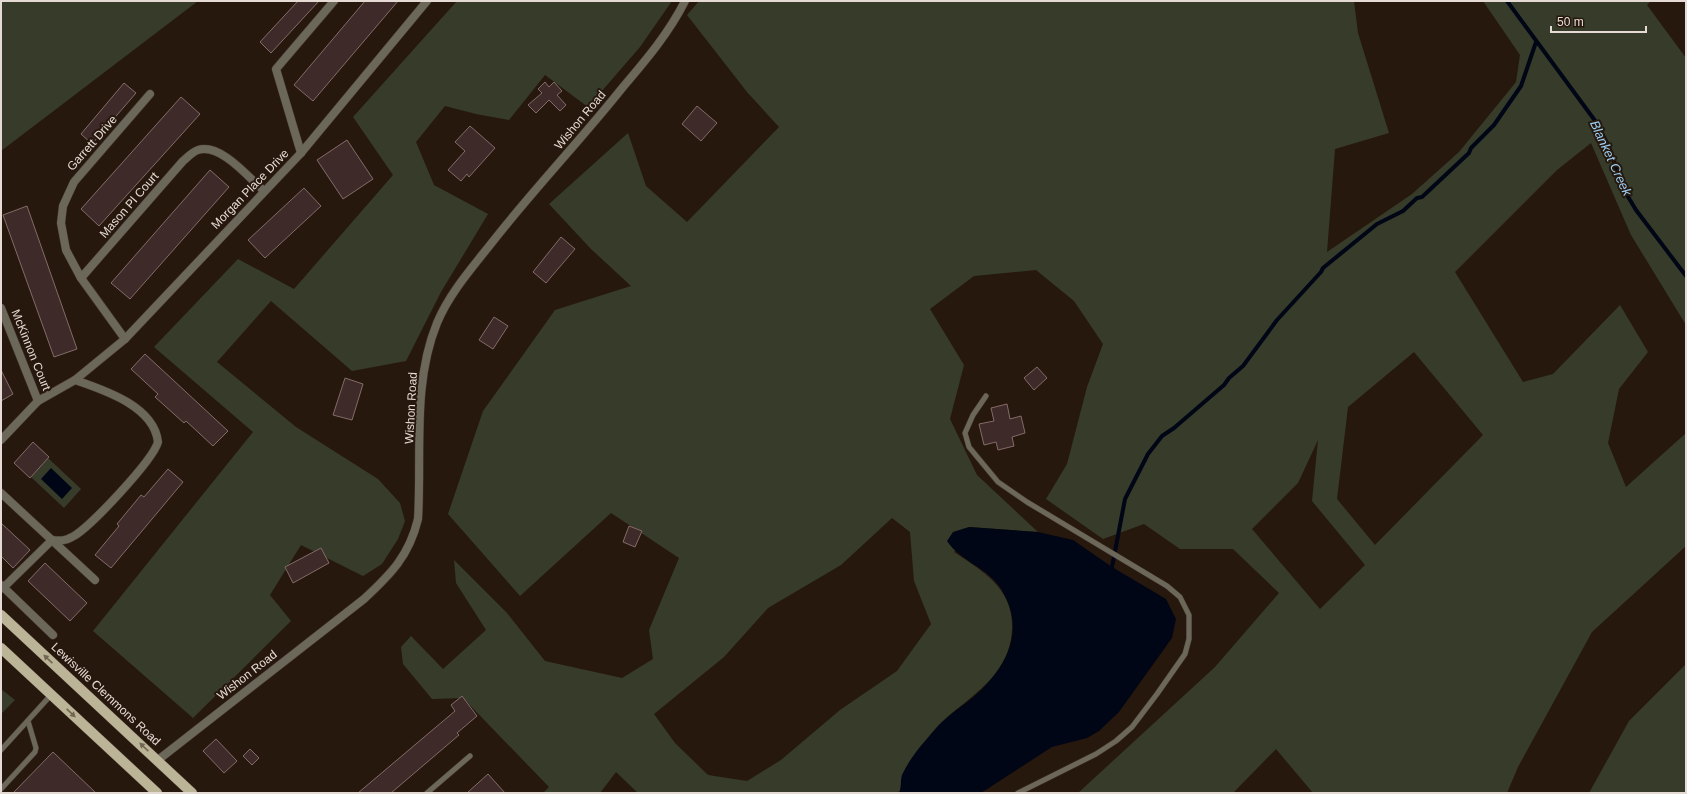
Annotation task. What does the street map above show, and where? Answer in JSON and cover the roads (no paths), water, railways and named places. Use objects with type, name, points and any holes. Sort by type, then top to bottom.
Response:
[{"type":"main road","name":"Lewisville Clemmons Road","points":[[1,615],[192,793]]},
{"type":"main road","points":[[1,648],[156,793]]},
{"type":"street","points":[[301,153],[276,69],[334,1]]},
{"type":"street","name":"Morgan Place Drive","points":[[38,401],[75,380],[125,339],[301,153],[426,1]]},
{"type":"street","name":"Wishon Road","points":[[158,760],[364,598],[385,579],[400,561],[414,535],[418,519],[422,385],[430,345],[442,313],[464,278],[503,228],[653,51],[685,1]]},
{"type":"street","name":"Garrett Drive","points":[[125,339],[81,278],[66,250],[61,223],[62,206],[74,182],[150,94]]},
{"type":"street","name":"Mason Pl Court","points":[[81,278],[184,161],[197,150],[208,150],[225,156],[264,191]]},
{"type":"street","name":"McKinnon Court","points":[[1,308],[38,401]]},
{"type":"street","points":[[54,634],[2,587],[52,540],[63,541],[74,537],[83,529],[129,483],[147,461],[158,442],[155,430],[148,420],[136,408],[106,391],[75,380]]},
{"type":"street","points":[[1,440],[38,401]]},
{"type":"street","points":[[1,493],[95,580]]},
{"type":"lane","points":[[986,396],[981,400],[972,415],[965,433],[969,447],[998,482],[1027,502],[1167,586],[1180,597],[1189,615],[1189,639],[1185,654],[1132,727],[1116,741],[1096,754],[1018,793]]},
{"type":"lane","points":[[1,750],[51,695]]},
{"type":"lane","points":[[1,789],[35,752],[36,748],[28,721]]},
{"type":"lane","points":[[427,793],[470,756]]},
{"type":"waterway","name":"Blanket Creek","points":[[1507,1],[1596,122],[1609,147],[1624,190],[1636,210],[1686,276]]},
{"type":"waterway","points":[[1112,567],[1125,499],[1148,454],[1162,436],[1174,428],[1224,385],[1229,378],[1243,366],[1277,320],[1323,268],[1377,224],[1403,211],[1417,198],[1422,197],[1469,153],[1471,148],[1494,125],[1521,86],[1536,42]]}]
